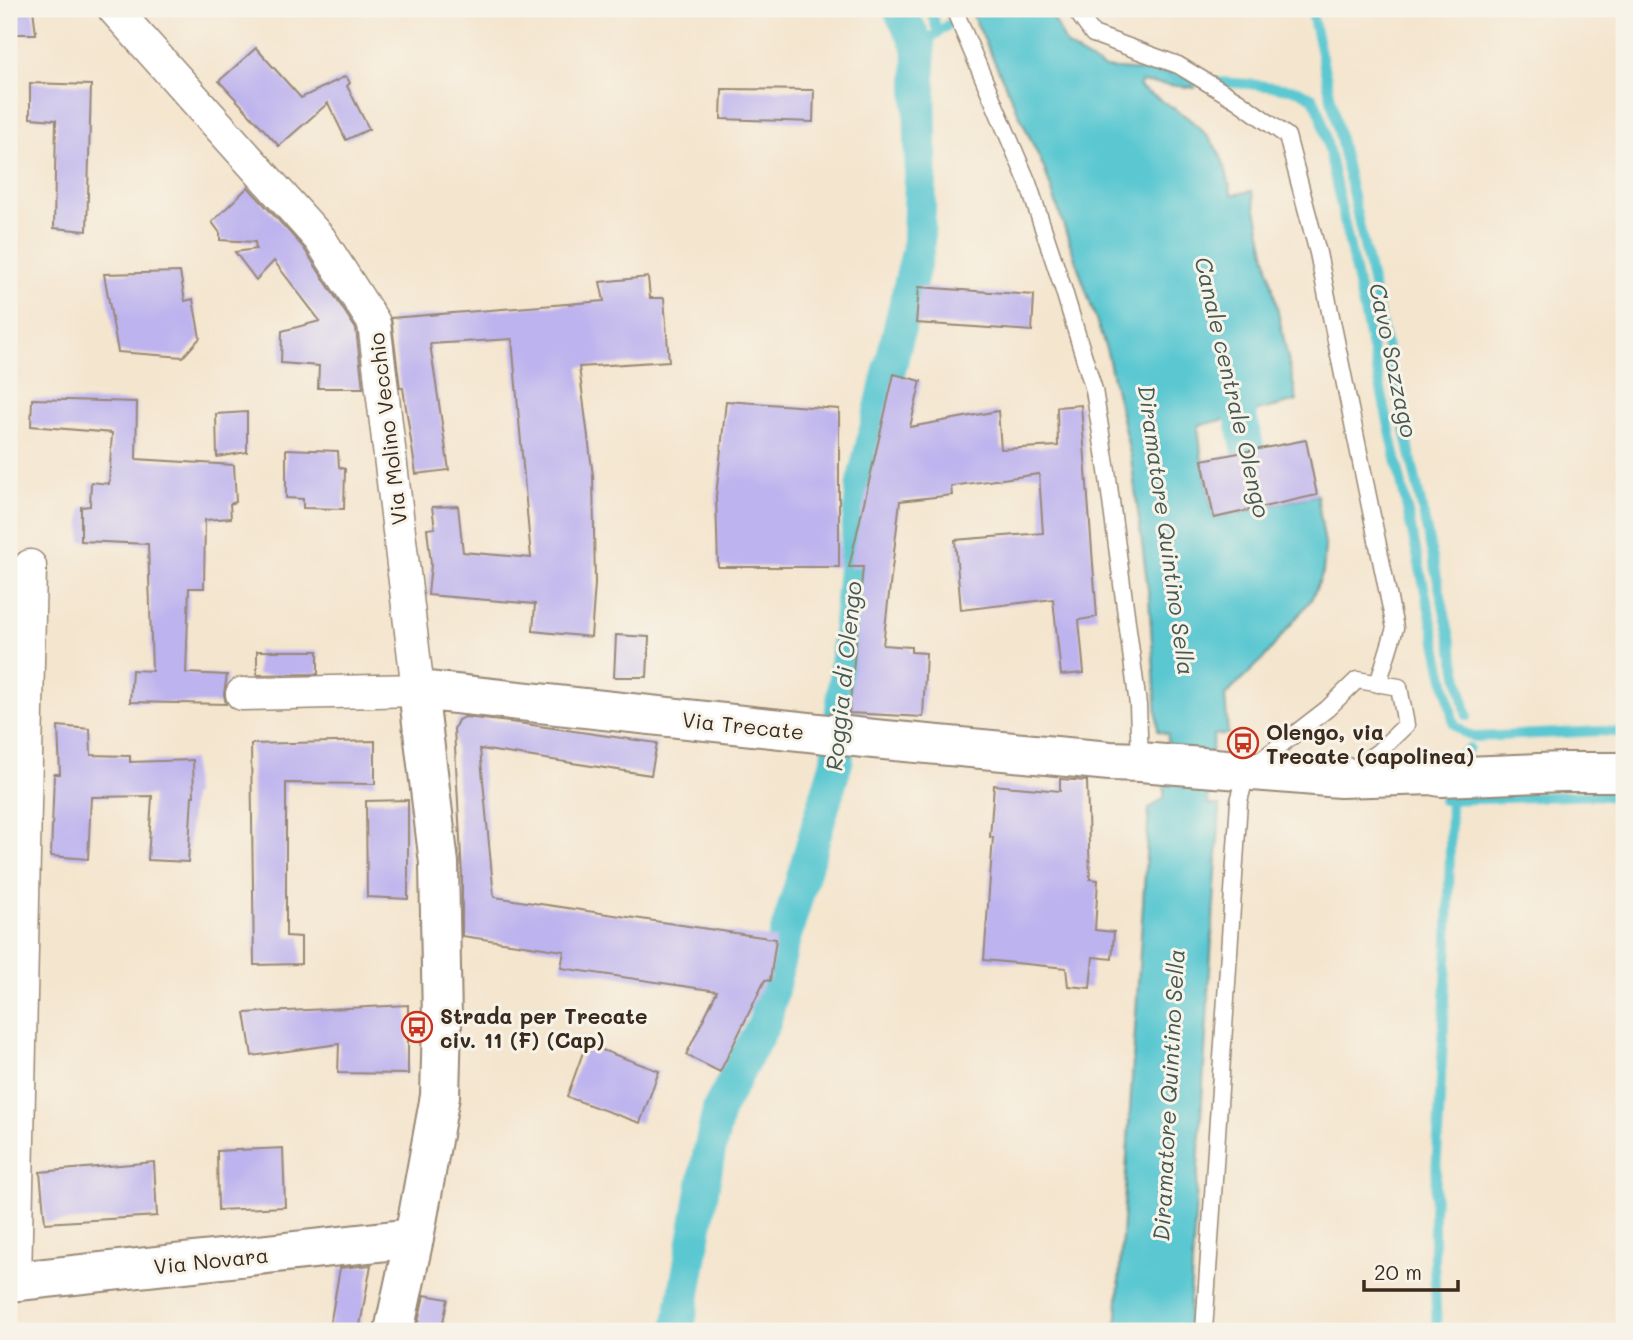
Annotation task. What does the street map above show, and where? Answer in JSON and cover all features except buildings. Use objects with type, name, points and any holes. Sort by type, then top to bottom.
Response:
[{"type":"main road","name":"Via Trecate","points":[[418,690],[874,739],[1340,778]]},
{"type":"main road","points":[[394,1331],[440,1096],[442,1021],[439,863],[418,690]]},
{"type":"main road","points":[[1340,778],[1624,772]]},
{"type":"main road","name":"Via Novara","points":[[12,1282],[414,1238]]},
{"type":"street","name":"Via Molino Vecchio","points":[[114,9],[320,239],[374,323],[418,690]]},
{"type":"street","points":[[12,1282],[30,566]]},
{"type":"street","name":"Via Trecate","points":[[242,694],[418,690]]},
{"type":"lane","points":[[954,9],[1028,183],[1094,390],[1139,705],[1139,762]]},
{"type":"lane","points":[[1075,9],[1093,34],[1178,65],[1238,101],[1287,136],[1318,253],[1395,628],[1378,684]]},
{"type":"lane","points":[[1204,1331],[1238,801],[1229,769],[1327,709],[1357,680],[1399,687],[1406,725],[1378,752],[1340,778]]},
{"type":"water","name":"Diramatore Quintino Sella","points":[[970,9],[1049,9],[1067,46],[1104,68],[1171,73],[1196,88],[1141,82],[1139,87],[1184,115],[1204,132],[1221,158],[1232,195],[1252,191],[1297,401],[1198,426],[1202,460],[1214,518],[1317,495],[1325,545],[1323,573],[1311,600],[1263,659],[1225,696],[1228,734],[1214,735],[1211,754],[1167,751],[1168,734],[1158,731],[1149,597],[1131,458],[1107,352],[1044,168]]},
{"type":"water","name":"Diramatore Quintino Sella","points":[[1165,776],[1209,780],[1208,804],[1220,806],[1188,1331],[1116,1331],[1149,809],[1164,798]]},
{"type":"waterway","name":"Roggia di Olengo","points":[[678,1331],[719,1108],[765,1022],[782,947],[837,760],[862,486],[918,250],[921,166],[919,47],[899,9]]},
{"type":"waterway","points":[[930,9],[938,33]]},
{"type":"waterway","points":[[1311,9],[1467,716]]},
{"type":"waterway","points":[[919,47],[949,24]]},
{"type":"waterway","name":"Cavo Sozzago","points":[[1169,79],[1298,90],[1313,98],[1321,115],[1454,724],[1475,737],[1603,731],[1624,733]]},
{"type":"waterway","name":"Canale centrale Olengo","points":[[1230,373],[1259,494]]},
{"type":"waterway","points":[[1456,767],[1457,759],[1469,748]]},
{"type":"waterway","points":[[1437,1331],[1434,1214],[1453,785]]},
{"type":"waterway","points":[[1443,800],[1597,795],[1624,798]]},
{"type":"place","name":"Olengo, via Trecate (capolinea)","points":[[1243,743]]},
{"type":"place","name":"Strada per Trecate civ. 11 (F) (Cap)","points":[[417,1027]]}]
